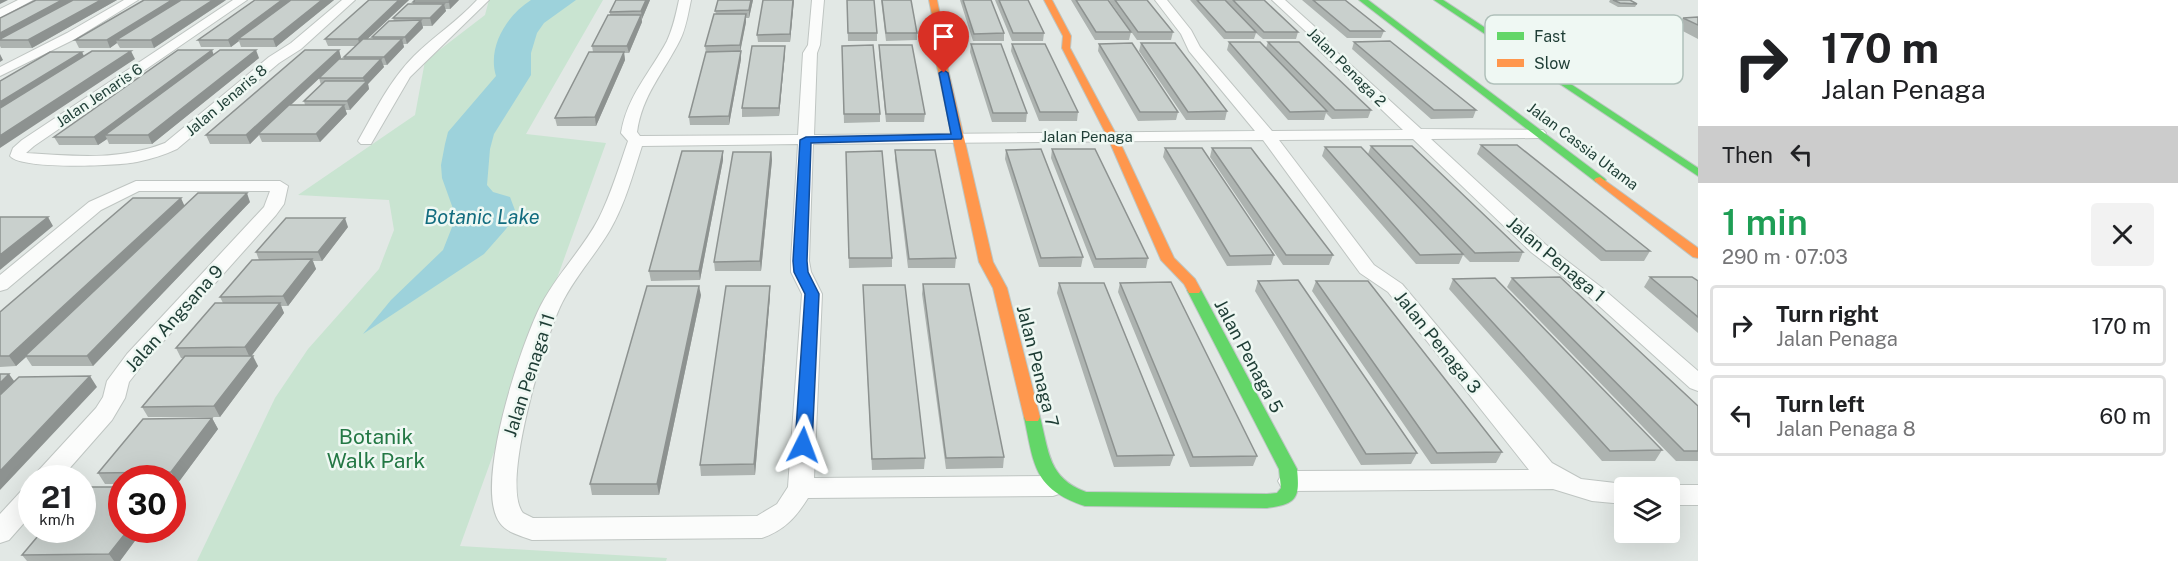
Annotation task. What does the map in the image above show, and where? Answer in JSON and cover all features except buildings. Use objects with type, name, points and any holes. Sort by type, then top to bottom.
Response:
[{"type":"street","points":[[0,14],[27,0]]},
{"type":"street","points":[[0,72],[71,36],[132,0]]},
{"type":"street","name":"Jalan Jenaris 6","points":[[86,161],[22,158],[18,156],[18,151],[241,0]]},
{"type":"street","name":"Jalan Jenaris 8","points":[[86,161],[133,160],[147,157],[171,146],[274,60],[296,46],[349,0]]},
{"type":"street","points":[[366,141],[397,84],[413,65],[471,15],[483,0]]},
{"type":"street","points":[[636,141],[629,133],[630,118],[649,74],[668,50],[677,32],[685,0]]},
{"type":"street","points":[[818,0],[814,45],[810,53],[800,261],[801,272],[812,294],[801,488],[1053,486],[1068,495],[1085,499],[1268,501],[1287,495],[1291,481],[1555,479]]},
{"type":"street","name":"Jalan Penaga 7","points":[[933,0],[941,40],[939,52],[986,262],[1000,288],[1046,472],[1053,486]]},
{"type":"street","name":"Jalan Penaga 5","points":[[1048,0],[1067,36],[1066,48],[1112,136],[1168,260],[1190,282],[1288,470],[1291,481]]},
{"type":"street","name":"Jalan Penaga 3","points":[[1161,0],[1187,33],[1194,48],[1267,135],[1367,269],[1395,288],[1543,470],[1555,479],[1579,490],[1614,494]]},
{"type":"street","name":"Jalan Penaga 2","points":[[1278,0],[1321,39],[1323,46],[1416,133]]},
{"type":"street","name":"Jalan Cassia Utama","points":[[1363,0],[1698,254]]},
{"type":"street","points":[[1438,0],[1485,31]]},
{"type":"street","points":[[1459,0],[1485,17]]},
{"type":"street","points":[[1565,84],[1698,172]]},
{"type":"street","name":"Jalan Penaga 1","points":[[1416,133],[1538,248],[1594,291],[1698,383]]},
{"type":"street","name":"Jalan Penaga","points":[[636,141],[1538,133]]},
{"type":"street","name":"Jalan Penaga 11","points":[[636,141],[608,218],[583,258],[565,280],[550,309],[507,441],[505,496],[509,516],[518,524],[532,528],[762,527],[786,512],[801,488]]},
{"type":"street","name":"Jalan Angsana 9","points":[[0,285],[95,206],[136,186],[280,186],[275,204],[270,211],[135,359],[118,381],[114,398],[104,414],[59,465]]},
{"type":"street","points":[[1680,495],[1698,495]]},
{"type":"street","points":[[0,532],[18,512]]},
{"type":"green space","name":"Botanik Walk Park","points":[[489,0],[603,0],[526,134],[606,143],[460,546],[667,558],[666,561],[197,561],[275,398],[308,349],[379,269],[394,230],[389,200],[298,195],[415,115],[425,61],[485,15]]},
{"type":"water","name":"Botanic Lake","points":[[531,0],[576,0],[544,23],[537,33],[531,53],[531,75],[494,134],[490,149],[487,185],[493,192],[510,197],[516,213],[506,229],[484,254],[363,334],[391,300],[443,250],[456,217],[442,178],[441,165],[448,132],[496,76],[494,54],[501,33],[514,14]]},
{"type":"traffic: fast","points":[[1363,0],[1600,180]]},
{"type":"traffic: fast","points":[[1438,0],[1485,31]]},
{"type":"traffic: fast","points":[[1564,84],[1698,173]]},
{"type":"traffic: fast","points":[[1032,417],[1041,458],[1050,478],[1058,486],[1085,499],[1267,501],[1282,499],[1290,490],[1288,469],[1194,290]]},
{"type":"traffic: slow","points":[[933,0],[941,40],[939,52],[986,262],[1000,288],[1032,417]]},
{"type":"traffic: slow","points":[[1048,0],[1067,36],[1066,48],[1112,136],[1168,260],[1190,282],[1194,290]]},
{"type":"traffic: slow","points":[[1600,180],[1698,254]]},
{"type":"route","points":[[803,445],[812,294],[801,272],[800,261],[806,140],[957,137],[944,73]]}]
